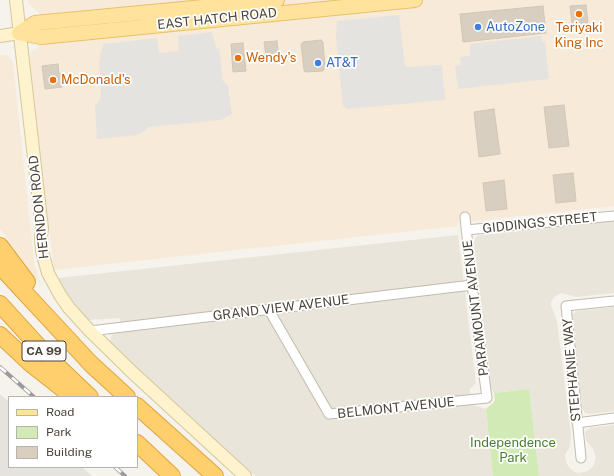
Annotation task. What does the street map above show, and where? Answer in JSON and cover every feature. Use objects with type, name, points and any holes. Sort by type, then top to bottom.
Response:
[{"type":"highway","points":[[0,246],[25,279],[58,328]]},
{"type":"highway","name":"CA 99","points":[[0,266],[91,364],[126,396]]},
{"type":"highway","name":"CA 99","points":[[0,304],[50,359],[89,396]]},
{"type":"highway","points":[[0,335],[31,364],[72,396]]},
{"type":"highway","points":[[138,407],[215,476]]},
{"type":"highway","points":[[138,444],[172,476]]},
{"type":"highway","points":[[138,447],[156,461]]},
{"type":"main road","name":"EAST HATCH ROAD","points":[[19,33],[35,23],[277,0]]},
{"type":"main road","name":"EAST HATCH ROAD","points":[[19,33],[41,37],[415,0]]},
{"type":"street","name":"HERNDON ROAD","points":[[16,0],[42,228],[41,237],[44,261],[48,274],[69,308],[90,331],[133,373],[245,476]]},
{"type":"street","name":"EAST HATCH ROAD","points":[[0,36],[19,33]]},
{"type":"street","name":"GIDDINGS STREET","points":[[466,230],[614,216]]},
{"type":"street","name":"PARAMOUNT AVENUE","points":[[465,217],[472,285],[487,398]]},
{"type":"street","name":"GRAND VIEW AVENUE","points":[[90,331],[472,285]]},
{"type":"street","name":"STEPHANIE WAY","points":[[581,458],[566,306],[614,301]]},
{"type":"street","name":"BELMONT AVENUE","points":[[270,310],[329,414],[487,398]]},
{"type":"street","points":[[577,423],[614,418]]},
{"type":"shaded area","points":[[28,0],[614,0],[614,206],[457,223],[458,226],[54,270],[29,57],[32,51],[38,48],[40,14],[28,3]]},
{"type":"shaded area","points":[[399,15],[405,67],[442,65],[445,100],[348,109],[343,106],[336,38],[337,21]]},
{"type":"shaded area","points":[[212,32],[216,48],[219,49],[223,81],[228,86],[232,114],[221,120],[150,127],[138,135],[97,139],[95,106],[101,98],[99,61],[103,44],[157,38],[159,53],[179,51],[178,36]]},
{"type":"shaded area","points":[[541,36],[542,42],[545,41],[549,79],[458,89],[455,66],[461,65],[460,57],[470,56],[470,44]]},
{"type":"shaded area","points":[[0,55],[6,55],[13,62],[34,262],[42,287],[0,229]]},
{"type":"shaded area","points":[[614,221],[614,293],[577,297],[561,293],[555,296],[551,302],[551,305],[557,321],[571,435],[570,446],[565,455],[566,462],[574,472],[579,473],[588,471],[594,465],[596,457],[593,449],[586,440],[585,432],[590,428],[614,425],[614,476],[539,476],[529,389],[494,393],[491,387],[474,243],[475,239],[477,236],[482,235]]},
{"type":"shaded area","points":[[458,235],[476,383],[470,389],[470,404],[486,409],[493,476],[255,476],[154,385],[110,343],[111,336],[120,331],[120,318],[89,320],[68,299],[57,284],[58,278]]},
{"type":"shaded area","points":[[614,307],[614,411],[589,414],[585,413],[581,407],[571,318],[572,314],[578,311]]},
{"type":"shaded area","points":[[0,394],[8,401],[8,468],[83,468],[92,476],[0,476]]},
{"type":"green space","name":"Independence Park","points":[[529,389],[539,476],[493,476],[486,409],[495,400],[494,393]]},
{"type":"building","name":"Teriyaki King Inc","points":[[586,5],[588,23],[572,24],[570,6]]},
{"type":"building","points":[[543,6],[546,33],[463,42],[460,14]]},
{"type":"building","points":[[321,40],[323,42],[325,68],[323,71],[305,72],[301,44],[303,42]]},
{"type":"building","points":[[277,41],[279,62],[267,63],[264,42]]},
{"type":"building","name":"Wendy's","points":[[243,43],[246,71],[233,72],[231,44]]},
{"type":"building","name":"McDonald's","points":[[58,64],[59,74],[61,73],[62,87],[45,89],[42,66]]},
{"type":"building","points":[[564,105],[569,146],[549,148],[544,107]]},
{"type":"building","points":[[494,109],[500,154],[479,157],[474,112]]},
{"type":"building","points":[[573,173],[576,201],[556,203],[553,175]]},
{"type":"building","points":[[504,180],[507,209],[486,211],[483,183]]},
{"type":"railway","points":[[0,367],[33,396]]},
{"type":"railway","points":[[116,468],[125,476]]},
{"type":"place","name":"Teriyaki King Inc","points":[[579,14]]},
{"type":"place","name":"AutoZone","points":[[478,27]]},
{"type":"place","name":"Wendy's","points":[[238,58]]},
{"type":"place","name":"AT&T","points":[[318,63]]},
{"type":"place","name":"McDonald's","points":[[53,80]]}]
